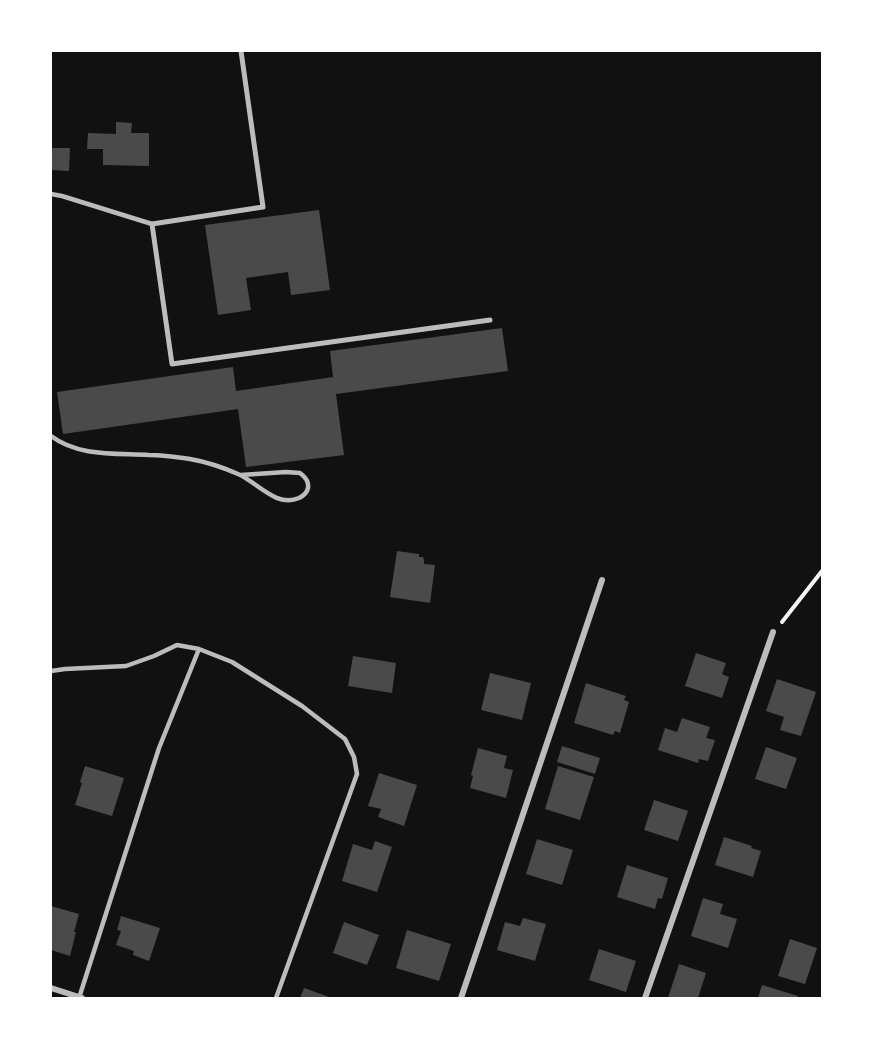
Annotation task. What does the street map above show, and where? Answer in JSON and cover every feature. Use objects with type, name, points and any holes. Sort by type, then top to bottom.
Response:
[{"type":"street","points":[[241,51],[263,207],[152,224],[172,364],[490,320]]},
{"type":"street","points":[[460,998],[602,580]]},
{"type":"street","points":[[645,998],[773,632]]},
{"type":"street","points":[[51,988],[80,998]]},
{"type":"lane","points":[[51,194],[152,224]]},
{"type":"lane","points":[[51,436],[74,448],[96,453],[153,455],[210,463],[241,475],[281,500],[296,499],[305,495],[308,487],[307,480],[300,473],[241,475]]},
{"type":"lane","points":[[51,671],[126,666],[177,645],[199,649],[232,662],[302,706],[345,740],[354,757],[357,774],[276,998]]},
{"type":"lane","points":[[80,998],[159,748],[199,649]]},
{"type":"path","points":[[773,632],[822,571]]},
{"type":"building","points":[[116,122],[132,123],[131,133],[149,133],[149,166],[103,165],[103,149],[87,149],[88,133],[116,134]]},
{"type":"building","points":[[51,148],[70,148],[69,171],[51,170]]},
{"type":"building","points":[[319,210],[330,290],[291,295],[288,272],[246,278],[251,310],[218,315],[205,225]]},
{"type":"building","points":[[502,328],[508,371],[336,394],[344,455],[246,467],[238,409],[63,434],[57,392],[233,367],[236,391],[333,377],[330,351]]},
{"type":"building","points":[[397,551],[419,554],[419,557],[423,557],[424,564],[435,565],[430,603],[390,597]]},
{"type":"building","points":[[696,653],[726,663],[722,674],[729,677],[722,698],[685,686]]},
{"type":"building","points":[[353,656],[396,663],[392,693],[348,686]]},
{"type":"building","points":[[490,673],[531,683],[522,720],[481,710]]},
{"type":"building","points":[[777,679],[816,692],[801,736],[780,730],[784,717],[766,711]]},
{"type":"building","points":[[586,683],[626,696],[624,700],[629,702],[620,733],[615,731],[613,735],[574,723]]},
{"type":"building","points":[[682,718],[710,727],[706,738],[715,740],[708,761],[699,759],[698,763],[658,750],[665,728],[677,732]]},
{"type":"building","points":[[562,746],[600,758],[595,774],[557,762]]},
{"type":"building","points":[[766,747],[797,758],[786,789],[755,779]]},
{"type":"building","points":[[478,748],[507,756],[504,768],[513,770],[506,798],[470,788]]},
{"type":"building","points":[[85,766],[124,778],[112,816],[75,805]]},
{"type":"building","points":[[558,766],[594,777],[580,820],[545,809]]},
{"type":"building","points":[[379,773],[417,785],[404,826],[378,817],[381,809],[368,806]]},
{"type":"building","points":[[654,800],[688,811],[678,841],[644,830]]},
{"type":"building","points":[[724,837],[761,851],[753,877],[715,865]]},
{"type":"building","points":[[537,839],[573,850],[562,885],[526,874]]},
{"type":"building","points":[[375,841],[392,847],[377,892],[342,881],[353,844],[372,850]]},
{"type":"building","points":[[627,865],[668,878],[662,899],[658,898],[655,909],[617,897]]},
{"type":"building","points":[[703,898],[723,904],[720,914],[737,919],[728,948],[691,936]]},
{"type":"building","points":[[51,906],[79,914],[70,956],[51,950]]},
{"type":"building","points":[[121,916],[160,928],[149,961],[133,955],[134,951],[116,945],[121,931],[117,930]]},
{"type":"building","points":[[523,918],[546,924],[535,961],[497,950],[505,922],[520,926]]},
{"type":"building","points":[[344,922],[379,935],[367,965],[333,953]]},
{"type":"building","points":[[407,930],[451,944],[439,981],[396,968]]},
{"type":"building","points":[[790,939],[817,948],[805,984],[778,976]]},
{"type":"building","points":[[599,949],[636,961],[626,992],[589,980]]},
{"type":"building","points":[[679,964],[706,973],[698,998],[668,998]]},
{"type":"building","points":[[762,985],[798,996],[797,998],[758,998]]},
{"type":"building","points":[[304,988],[332,998],[300,998]]}]
